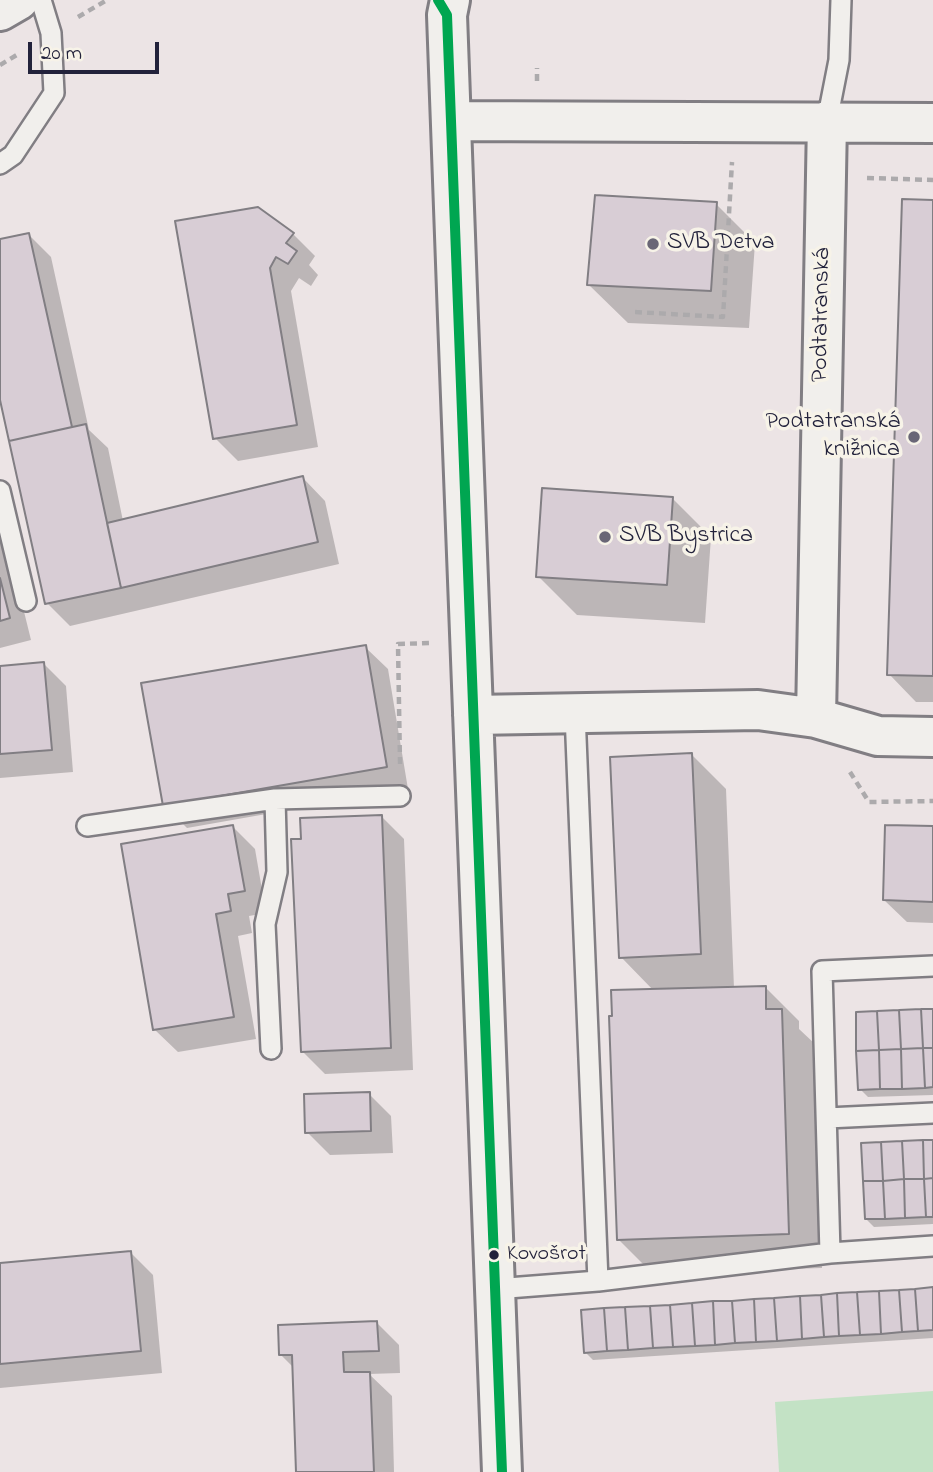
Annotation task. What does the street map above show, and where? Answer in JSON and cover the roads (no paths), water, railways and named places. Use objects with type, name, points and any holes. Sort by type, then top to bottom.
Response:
[{"type":"street","points":[[0,11],[19,0]]},
{"type":"street","points":[[445,4],[502,1472]]},
{"type":"street","points":[[451,121],[933,123]]},
{"type":"street","name":"Podtatranská","points":[[816,718],[827,121]]},
{"type":"street","points":[[473,715],[758,710],[816,718],[878,736],[933,737]]},
{"type":"lane","points":[[0,164],[13,155],[54,93],[51,33],[41,0]]},
{"type":"lane","name":"Podtatranská","points":[[827,121],[839,60],[841,0]]},
{"type":"lane","points":[[0,491],[26,601]]},
{"type":"lane","points":[[575,713],[598,1281]]},
{"type":"lane","points":[[87,826],[275,799],[400,796]]},
{"type":"lane","points":[[271,1049],[265,924],[277,872],[275,799]]},
{"type":"lane","points":[[830,1253],[821,971],[933,966]]},
{"type":"lane","points":[[827,1118],[933,1113]]},
{"type":"lane","points":[[495,1289],[598,1281],[830,1253],[933,1246]]},
{"type":"place","name":"SVB Detva","points":[[653,244]]},
{"type":"place","name":"Podtatranská knižnica","points":[[914,437]]},
{"type":"place","name":"SVB Bystrica","points":[[605,537]]},
{"type":"place","name":"Kovošrot","points":[[494,1255]]}]
